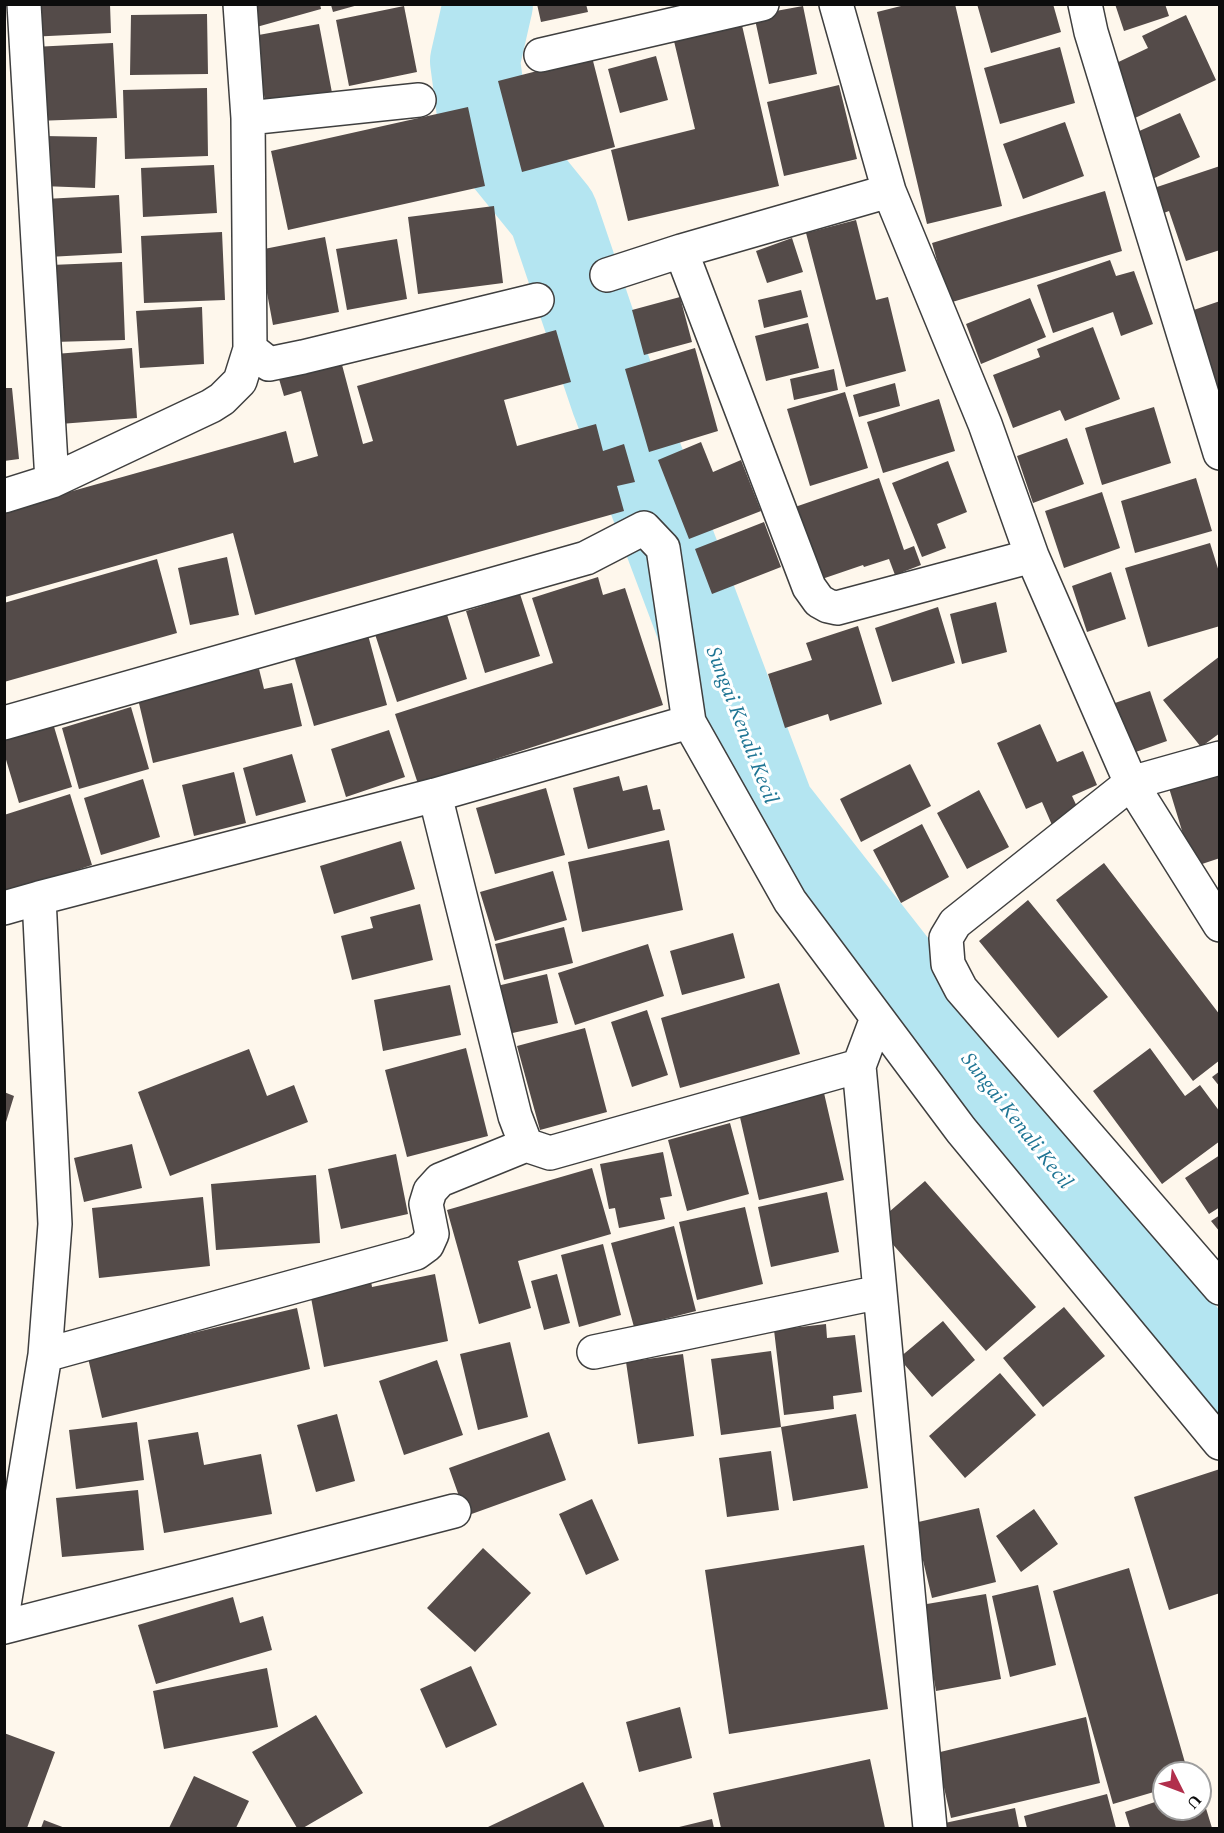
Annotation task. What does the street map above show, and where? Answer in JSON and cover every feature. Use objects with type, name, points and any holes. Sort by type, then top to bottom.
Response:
[{"type":"street","points":[[24,4],[52,481]]},
{"type":"street","points":[[4,496],[52,481],[222,399],[240,381],[250,349],[248,118],[240,4]]},
{"type":"street","points":[[541,55],[762,4]]},
{"type":"street","points":[[836,4],[889,191],[985,424],[1032,556],[1131,783],[1220,925]]},
{"type":"street","points":[[1085,4],[1090,32],[1220,453]]},
{"type":"street","points":[[248,118],[419,100]]},
{"type":"street","points":[[607,275],[681,251],[889,191]]},
{"type":"street","points":[[681,251],[809,587],[819,601],[837,608],[1032,556]]},
{"type":"street","points":[[250,349],[269,364],[537,300]]},
{"type":"street","points":[[4,723],[586,558],[644,528],[663,548],[689,722],[790,902],[961,1130],[1220,1443]]},
{"type":"street","points":[[4,908],[435,795],[689,722]]},
{"type":"street","points":[[1220,759],[1131,783],[955,923],[946,938],[948,964],[961,989],[1220,1288]]},
{"type":"street","points":[[435,795],[513,1104],[526,1145]]},
{"type":"street","points":[[4,1605],[45,1355],[55,1224],[39,897]]},
{"type":"street","points":[[877,1018],[859,1066],[930,1828]]},
{"type":"street","points":[[45,1355],[416,1253],[427,1245],[432,1234],[426,1204],[430,1191],[440,1180],[526,1145],[550,1153],[859,1066]]},
{"type":"street","points":[[594,1352],[880,1292]]},
{"type":"street","points":[[4,1627],[454,1511]]},
{"type":"building","points":[[27,4],[110,4],[111,33],[28,37]]},
{"type":"building","points":[[247,4],[320,4],[321,9],[253,28]]},
{"type":"building","points":[[537,4],[586,4],[588,12],[541,22]]},
{"type":"building","points":[[909,4],[955,4],[1002,206],[927,224],[877,12]]},
{"type":"building","points":[[977,4],[1053,4],[1061,32],[991,53]]},
{"type":"building","points":[[1115,4],[1165,4],[1169,16],[1124,31]]},
{"type":"building","points":[[331,5],[358,5],[333,12]]},
{"type":"building","points":[[404,6],[417,72],[349,86],[336,20]]},
{"type":"building","points":[[803,6],[817,74],[769,84],[754,15]]},
{"type":"building","points":[[207,14],[208,74],[130,75],[131,15]]},
{"type":"building","points":[[1186,15],[1216,80],[1135,118],[1110,66],[1148,48],[1142,36]]},
{"type":"building","points":[[741,21],[779,186],[628,221],[611,150],[695,129],[673,37]]},
{"type":"building","points":[[319,24],[333,98],[267,111],[253,36]]},
{"type":"building","points":[[113,43],[117,118],[36,121],[33,47]]},
{"type":"building","points":[[1060,47],[1075,103],[1000,124],[984,68]]},
{"type":"building","points":[[656,56],[668,100],[620,113],[608,69]]},
{"type":"building","points":[[592,57],[615,147],[522,172],[498,81]]},
{"type":"building","points":[[839,85],[857,159],[784,176],[767,102]]},
{"type":"building","points":[[207,88],[208,156],[125,159],[123,90]]},
{"type":"building","points":[[468,107],[485,186],[288,230],[271,151]]},
{"type":"building","points":[[1180,113],[1200,157],[1148,181],[1128,136]]},
{"type":"building","points":[[1065,122],[1084,176],[1023,199],[1003,144]]},
{"type":"building","points":[[44,136],[97,137],[95,188],[42,186]]},
{"type":"building","points":[[214,165],[217,213],[143,217],[141,168]]},
{"type":"building","points":[[1220,166],[1220,250],[1186,261],[1169,211],[1156,216],[1148,190]]},
{"type":"building","points":[[1105,191],[1122,251],[949,303],[932,243]]},
{"type":"building","points":[[119,195],[122,253],[48,257],[45,199]]},
{"type":"building","points":[[494,206],[503,283],[418,294],[408,217]]},
{"type":"building","points":[[856,220],[876,300],[888,297],[906,371],[846,387],[806,233]]},
{"type":"building","points":[[222,232],[225,300],[144,303],[141,236]]},
{"type":"building","points":[[325,237],[339,312],[273,325],[259,250]]},
{"type":"building","points":[[792,238],[803,272],[767,283],[756,251]]},
{"type":"building","points":[[397,239],[407,299],[347,310],[336,249]]},
{"type":"building","points":[[1110,260],[1116,276],[1134,271],[1153,324],[1121,336],[1113,312],[1053,333],[1037,285]]},
{"type":"building","points":[[122,262],[125,340],[53,342],[51,265]]},
{"type":"building","points":[[801,290],[808,317],[764,328],[758,300]]},
{"type":"building","points":[[680,297],[692,342],[644,355],[632,310]]},
{"type":"building","points":[[1030,298],[1046,337],[981,364],[966,324]]},
{"type":"building","points":[[1220,301],[1220,390],[1210,394],[1182,314]]},
{"type":"building","points":[[202,307],[204,364],[140,368],[136,311]]},
{"type":"building","points":[[808,323],[819,368],[766,381],[755,336]]},
{"type":"building","points":[[1093,327],[1120,399],[1065,421],[1060,410],[1013,428],[993,375],[1040,357],[1037,349]]},
{"type":"building","points":[[556,330],[571,382],[504,400],[517,446],[596,424],[603,451],[624,444],[635,482],[617,486],[624,511],[255,615],[233,533],[5,597],[5,510],[286,431],[294,463],[318,456],[301,391],[284,396],[279,379],[341,361],[363,444],[373,441],[357,386]]},
{"type":"building","points":[[132,348],[137,418],[60,424],[55,354]]},
{"type":"building","points":[[695,348],[718,431],[649,452],[625,369]]},
{"type":"building","points":[[834,369],[838,390],[794,400],[790,379]]},
{"type":"building","points":[[895,383],[900,406],[859,417],[853,395]]},
{"type":"building","points":[[4,388],[12,388],[19,459],[4,461]]},
{"type":"building","points":[[845,392],[868,468],[810,486],[787,409]]},
{"type":"building","points":[[939,399],[955,451],[883,473],[867,422]]},
{"type":"building","points":[[1154,407],[1171,463],[1102,485],[1085,428]]},
{"type":"building","points":[[1067,438],[1084,484],[1033,503],[1017,456]]},
{"type":"building","points":[[701,442],[713,472],[741,460],[761,511],[689,539],[658,460]]},
{"type":"building","points":[[948,461],[967,512],[937,524],[946,548],[922,557],[892,483]]},
{"type":"building","points":[[879,478],[904,550],[914,546],[921,565],[895,575],[889,559],[819,580],[795,507]]},
{"type":"building","points":[[1196,478],[1212,531],[1135,553],[1121,501]]},
{"type":"building","points":[[1102,492],[1120,548],[1064,568],[1045,511]]},
{"type":"building","points":[[764,522],[781,567],[712,594],[695,549]]},
{"type":"building","points":[[1210,543],[1220,575],[1220,626],[1148,647],[1125,568]]},
{"type":"building","points":[[227,557],[239,615],[190,625],[178,568]]},
{"type":"building","points":[[157,559],[177,633],[4,682],[4,603]]},
{"type":"building","points":[[1111,572],[1126,619],[1087,632],[1072,586]]},
{"type":"building","points":[[598,577],[603,595],[625,588],[663,705],[418,784],[395,714],[553,663],[532,598]]},
{"type":"building","points":[[520,594],[540,656],[485,673],[466,611]]},
{"type":"building","points":[[996,602],[1007,652],[962,664],[950,614]]},
{"type":"building","points":[[444,605],[467,679],[397,702],[373,628]]},
{"type":"building","points":[[938,607],[955,663],[892,682],[875,628]]},
{"type":"building","points":[[858,626],[882,704],[830,721],[828,714],[785,728],[768,674],[812,660],[806,643]]},
{"type":"building","points":[[368,635],[387,705],[314,726],[294,656]]},
{"type":"building","points":[[1220,656],[1220,733],[1201,747],[1163,700]]},
{"type":"building","points":[[259,669],[264,689],[292,683],[302,726],[153,763],[138,699]]},
{"type":"building","points":[[1150,691],[1167,741],[1130,754],[1112,704]]},
{"type":"building","points":[[131,707],[149,769],[79,789],[62,728]]},
{"type":"building","points":[[52,720],[72,787],[19,803],[4,753],[4,735]]},
{"type":"building","points":[[1040,724],[1057,762],[1083,751],[1097,785],[1072,796],[1080,813],[1052,825],[1042,802],[1026,809],[997,743]]},
{"type":"building","points":[[389,730],[405,777],[346,797],[331,749]]},
{"type":"building","points":[[292,754],[306,802],[256,816],[243,768]]},
{"type":"building","points":[[910,764],[931,806],[861,842],[840,799]]},
{"type":"building","points":[[234,772],[246,823],[194,836],[182,785]]},
{"type":"building","points":[[1220,772],[1220,858],[1193,867],[1169,788]]},
{"type":"building","points":[[619,776],[623,791],[647,785],[653,810],[660,809],[665,830],[588,849],[573,788]]},
{"type":"building","points":[[143,779],[160,837],[101,855],[84,798]]},
{"type":"building","points":[[546,788],[565,855],[495,874],[476,808]]},
{"type":"building","points":[[979,790],[1009,847],[967,869],[937,813]]},
{"type":"building","points":[[70,794],[92,865],[4,894],[4,815]]},
{"type":"building","points":[[922,824],[949,877],[901,903],[873,850]]},
{"type":"building","points":[[669,840],[683,910],[582,932],[568,862]]},
{"type":"building","points":[[401,841],[415,889],[334,914],[320,866]]},
{"type":"building","points":[[1104,863],[1220,1015],[1220,1060],[1193,1081],[1056,900]]},
{"type":"building","points":[[553,871],[567,920],[495,941],[480,892]]},
{"type":"building","points":[[1028,900],[1108,997],[1058,1038],[979,941]]},
{"type":"building","points":[[420,904],[433,960],[352,980],[341,936],[373,928],[370,917]]},
{"type":"building","points":[[564,927],[573,963],[504,980],[495,944]]},
{"type":"building","points":[[733,933],[745,978],[682,995],[670,951]]},
{"type":"building","points":[[648,944],[664,996],[575,1025],[558,973]]},
{"type":"building","points":[[547,974],[558,1023],[508,1034],[497,986]]},
{"type":"building","points":[[779,983],[800,1054],[680,1088],[661,1018]]},
{"type":"building","points":[[450,985],[461,1035],[383,1051],[374,1000]]},
{"type":"building","points":[[647,1010],[668,1075],[632,1087],[611,1022]]},
{"type":"building","points":[[585,1028],[607,1112],[540,1130],[517,1046]]},
{"type":"building","points":[[466,1048],[488,1136],[407,1157],[385,1070]]},
{"type":"building","points":[[1150,1048],[1185,1096],[1200,1085],[1220,1112],[1220,1141],[1162,1184],[1093,1091]]},
{"type":"building","points":[[249,1049],[267,1096],[294,1085],[308,1122],[170,1176],[138,1092]]},
{"type":"building","points":[[1220,1071],[1220,1087],[1212,1077]]},
{"type":"building","points":[[4,1092],[14,1096],[6,1122],[4,1121]]},
{"type":"building","points":[[824,1093],[844,1180],[759,1200],[739,1113]]},
{"type":"building","points":[[730,1123],[749,1194],[687,1211],[668,1140]]},
{"type":"building","points":[[132,1144],[142,1188],[84,1202],[74,1158]]},
{"type":"building","points":[[663,1152],[672,1196],[660,1198],[665,1219],[619,1228],[615,1208],[609,1209],[600,1164]]},
{"type":"building","points":[[396,1154],[408,1214],[341,1229],[328,1169]]},
{"type":"building","points":[[1220,1155],[1220,1207],[1209,1214],[1185,1178]]},
{"type":"building","points":[[592,1168],[611,1234],[518,1261],[531,1308],[479,1324],[447,1210]]},
{"type":"building","points":[[316,1175],[320,1243],[216,1250],[211,1184]]},
{"type":"building","points":[[925,1181],[1036,1307],[986,1351],[875,1224]]},
{"type":"building","points":[[827,1192],[839,1252],[771,1267],[758,1207]]},
{"type":"building","points":[[203,1197],[210,1266],[99,1278],[92,1208]]},
{"type":"building","points":[[745,1207],[763,1284],[697,1300],[679,1222]]},
{"type":"building","points":[[1220,1215],[1220,1232],[1211,1221]]},
{"type":"building","points":[[674,1226],[696,1311],[634,1327],[611,1243]]},
{"type":"building","points":[[603,1244],[621,1315],[579,1327],[561,1255]]},
{"type":"building","points":[[435,1274],[448,1341],[324,1367],[309,1287],[370,1275],[372,1287]]},
{"type":"building","points":[[557,1274],[570,1323],[544,1330],[531,1281]]},
{"type":"building","points":[[1064,1307],[1105,1356],[1043,1407],[1003,1358]]},
{"type":"building","points":[[297,1308],[310,1369],[102,1418],[88,1358]]},
{"type":"building","points":[[943,1321],[975,1360],[932,1397],[899,1358]]},
{"type":"building","points":[[826,1324],[827,1338],[855,1335],[862,1392],[833,1396],[834,1409],[784,1415],[774,1330]]},
{"type":"building","points":[[510,1342],[528,1417],[478,1430],[460,1354]]},
{"type":"building","points":[[771,1351],[781,1427],[721,1435],[711,1359]]},
{"type":"building","points":[[683,1354],[694,1436],[638,1444],[626,1362]]},
{"type":"building","points":[[437,1360],[463,1435],[404,1455],[379,1381]]},
{"type":"building","points":[[1000,1373],[1036,1415],[965,1478],[929,1436]]},
{"type":"building","points":[[337,1414],[355,1481],[316,1492],[297,1425]]},
{"type":"building","points":[[856,1414],[868,1488],[793,1501],[781,1427]]},
{"type":"building","points":[[137,1422],[144,1480],[76,1489],[69,1430]]},
{"type":"building","points":[[198,1432],[204,1465],[261,1454],[272,1514],[164,1533],[148,1440]]},
{"type":"building","points":[[549,1432],[566,1480],[466,1516],[449,1468]]},
{"type":"building","points":[[771,1451],[779,1510],[727,1517],[719,1458]]},
{"type":"building","points":[[1220,1469],[1220,1593],[1169,1610],[1134,1497]]},
{"type":"building","points":[[138,1490],[144,1550],[62,1557],[56,1498]]},
{"type":"building","points":[[592,1499],[619,1560],[586,1575],[559,1514]]},
{"type":"building","points":[[979,1508],[996,1582],[932,1598],[914,1523]]},
{"type":"building","points":[[1034,1509],[1058,1544],[1021,1572],[996,1536]]},
{"type":"building","points":[[864,1545],[888,1709],[729,1734],[705,1570]]},
{"type":"building","points":[[483,1548],[531,1593],[475,1652],[427,1608]]},
{"type":"building","points":[[1129,1568],[1185,1761],[1152,1761],[1152,1793],[1113,1804],[1053,1591]]},
{"type":"building","points":[[1038,1585],[1056,1665],[1010,1677],[992,1596]]},
{"type":"building","points":[[986,1594],[1001,1679],[936,1691],[921,1605]]},
{"type":"building","points":[[233,1597],[240,1623],[263,1616],[272,1650],[156,1684],[138,1625]]},
{"type":"building","points":[[471,1666],[497,1725],[446,1748],[420,1689]]},
{"type":"building","points":[[267,1668],[278,1727],[164,1749],[153,1691]]},
{"type":"building","points":[[680,1707],[692,1758],[639,1772],[626,1722]]},
{"type":"building","points":[[316,1715],[363,1793],[303,1828],[297,1828],[252,1752]]},
{"type":"building","points":[[1086,1717],[1100,1783],[951,1818],[936,1753]]},
{"type":"building","points":[[4,1733],[55,1752],[27,1828],[4,1828]]},
{"type":"building","points":[[870,1759],[885,1828],[721,1828],[713,1793]]},
{"type":"building","points":[[194,1776],[249,1801],[236,1828],[169,1828]]},
{"type":"building","points":[[583,1782],[605,1828],[488,1827]]},
{"type":"building","points":[[1107,1794],[1116,1828],[1027,1828],[1024,1816]]},
{"type":"building","points":[[1152,1803],[1152,1821],[1210,1821],[1212,1828],[1130,1828],[1125,1812]]},
{"type":"building","points":[[1015,1808],[1019,1828],[941,1828],[940,1824]]},
{"type":"building","points":[[712,1819],[714,1828],[675,1828]]},
{"type":"building","points":[[44,1820],[65,1828],[41,1828]]},
{"type":"waterway","name":"Sungai Kenali Kecil","points":[[488,4],[475,61],[484,129],[553,214],[616,400],[770,809],[1220,1384]]}]
